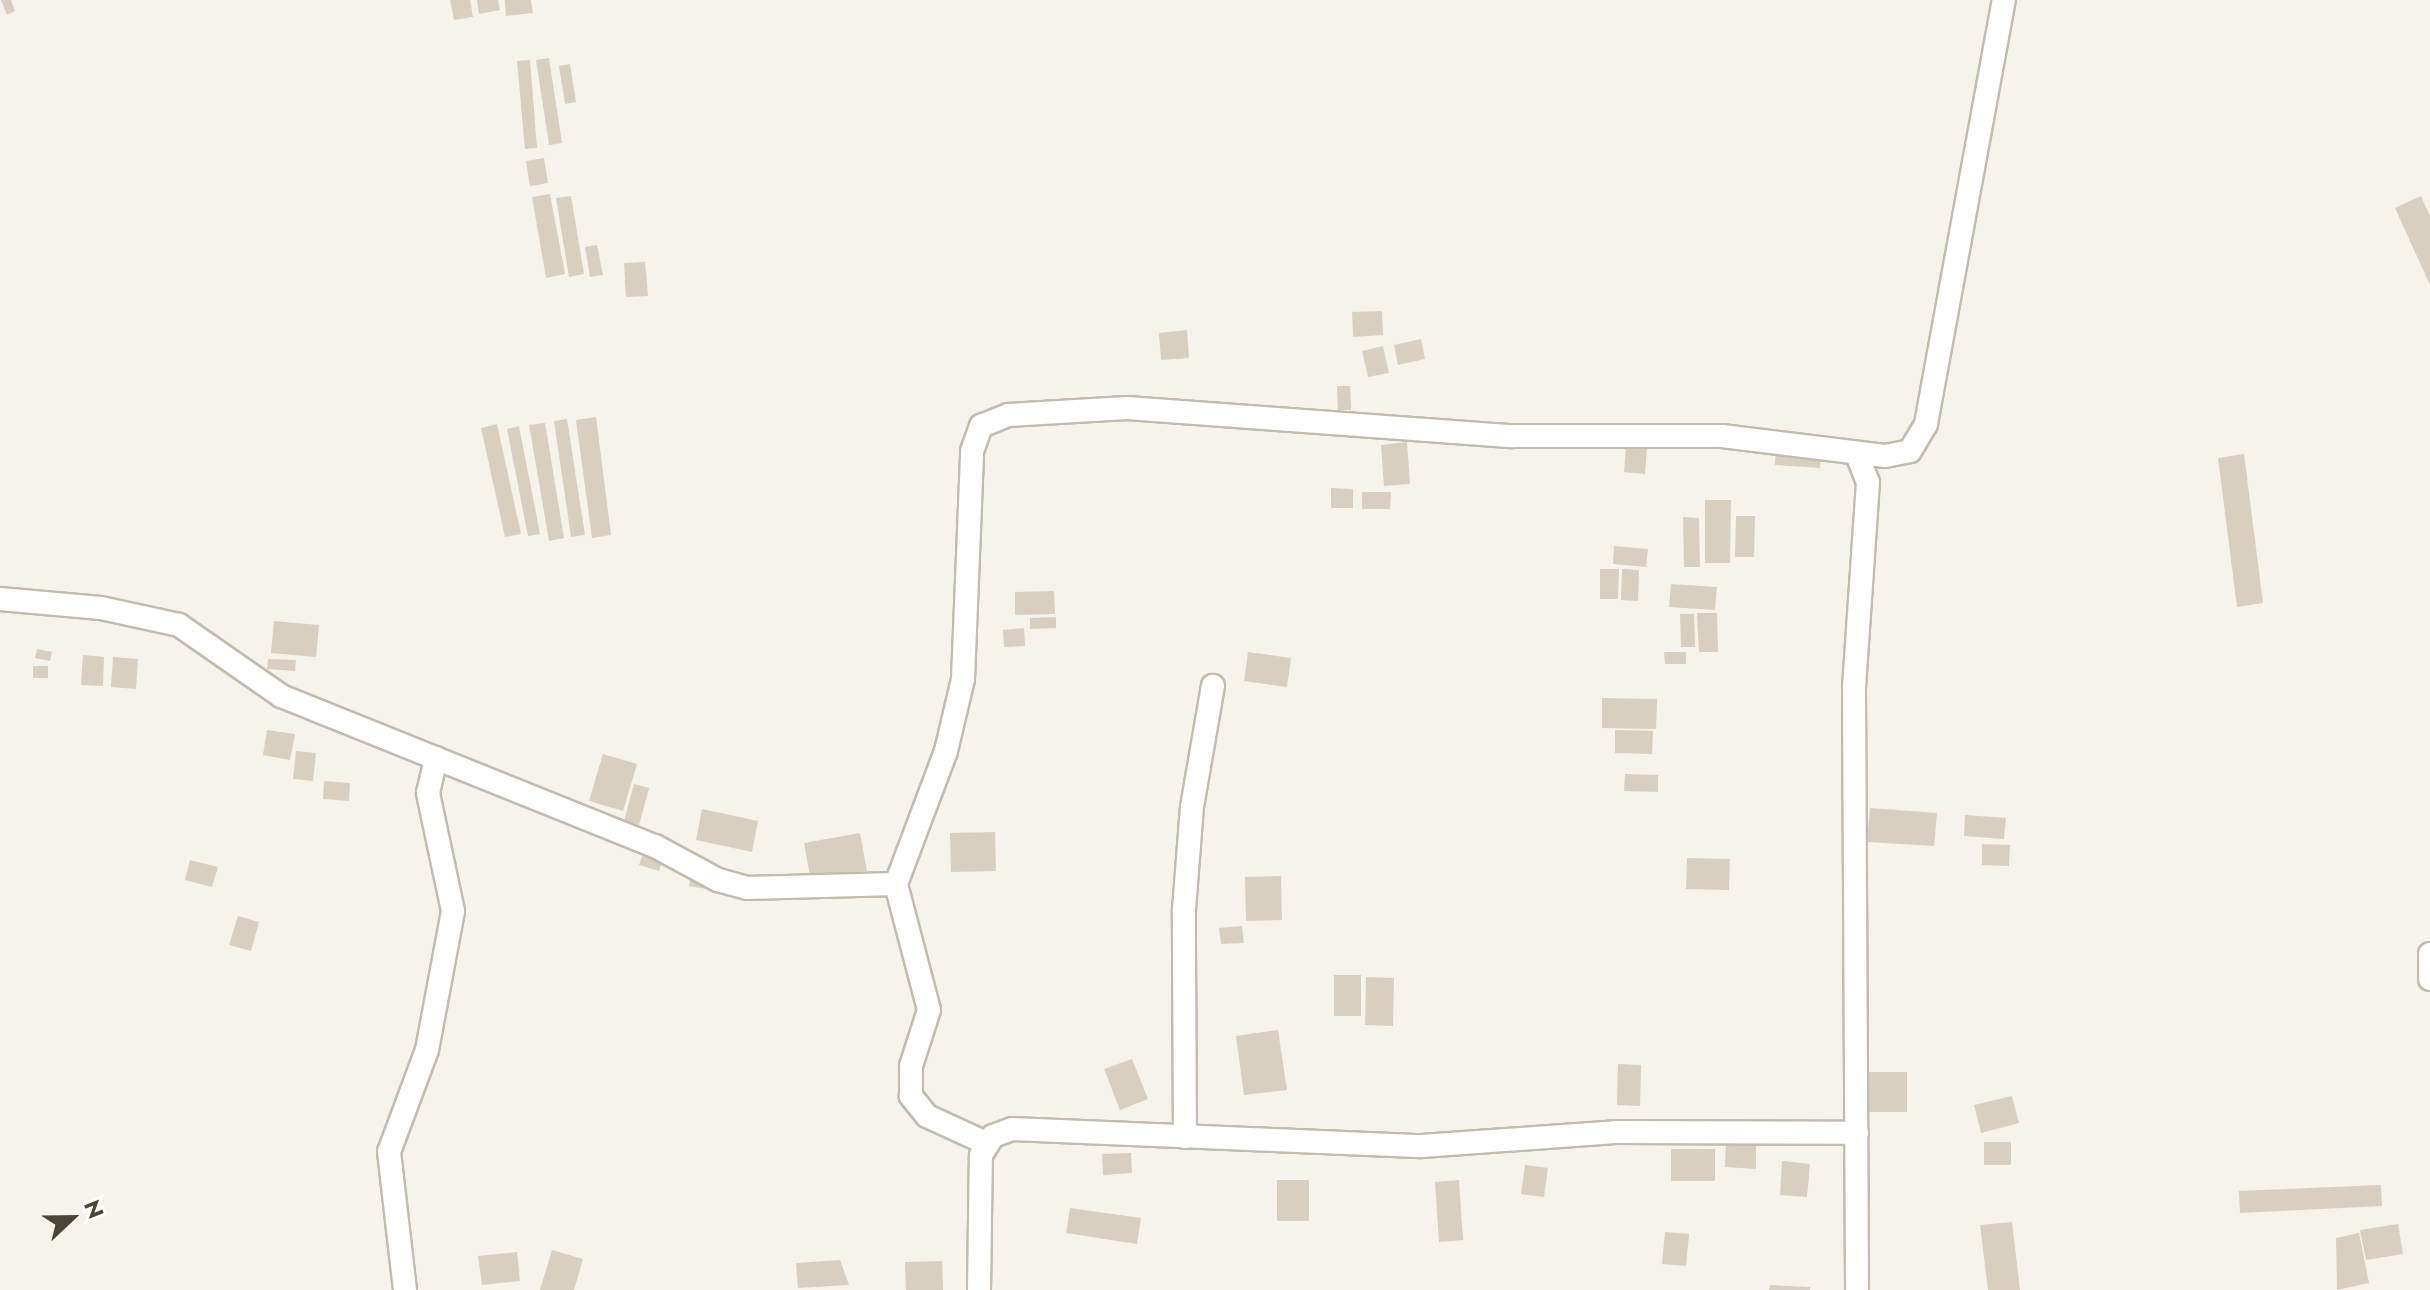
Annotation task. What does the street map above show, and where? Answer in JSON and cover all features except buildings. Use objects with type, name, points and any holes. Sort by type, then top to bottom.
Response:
[{"type":"street","points":[[986,1143],[927,1116],[911,1096],[911,1066],[929,1010],[922,961],[896,884],[957,710],[968,632],[972,451],[981,426],[991,419],[1127,408],[1512,436],[1722,436],[1857,454],[1910,451],[1926,424],[2004,0]]},
{"type":"street","points":[[1857,454],[1868,482],[1854,689],[1857,1290]]},
{"type":"street","points":[[0,599],[101,608],[179,625],[281,696],[655,846],[718,880],[747,888],[896,884]]},
{"type":"street","points":[[1185,1137],[1184,910],[1192,807],[1213,686]]},
{"type":"street","points":[[405,1290],[389,1152],[427,1050],[453,911],[428,793],[436,758]]},
{"type":"street","points":[[2430,954],[2430,979]]},
{"type":"street","points":[[986,1143],[1012,1129],[1422,1146],[1615,1132],[1857,1133]]},
{"type":"street","points":[[979,1290],[986,1143]]}]
